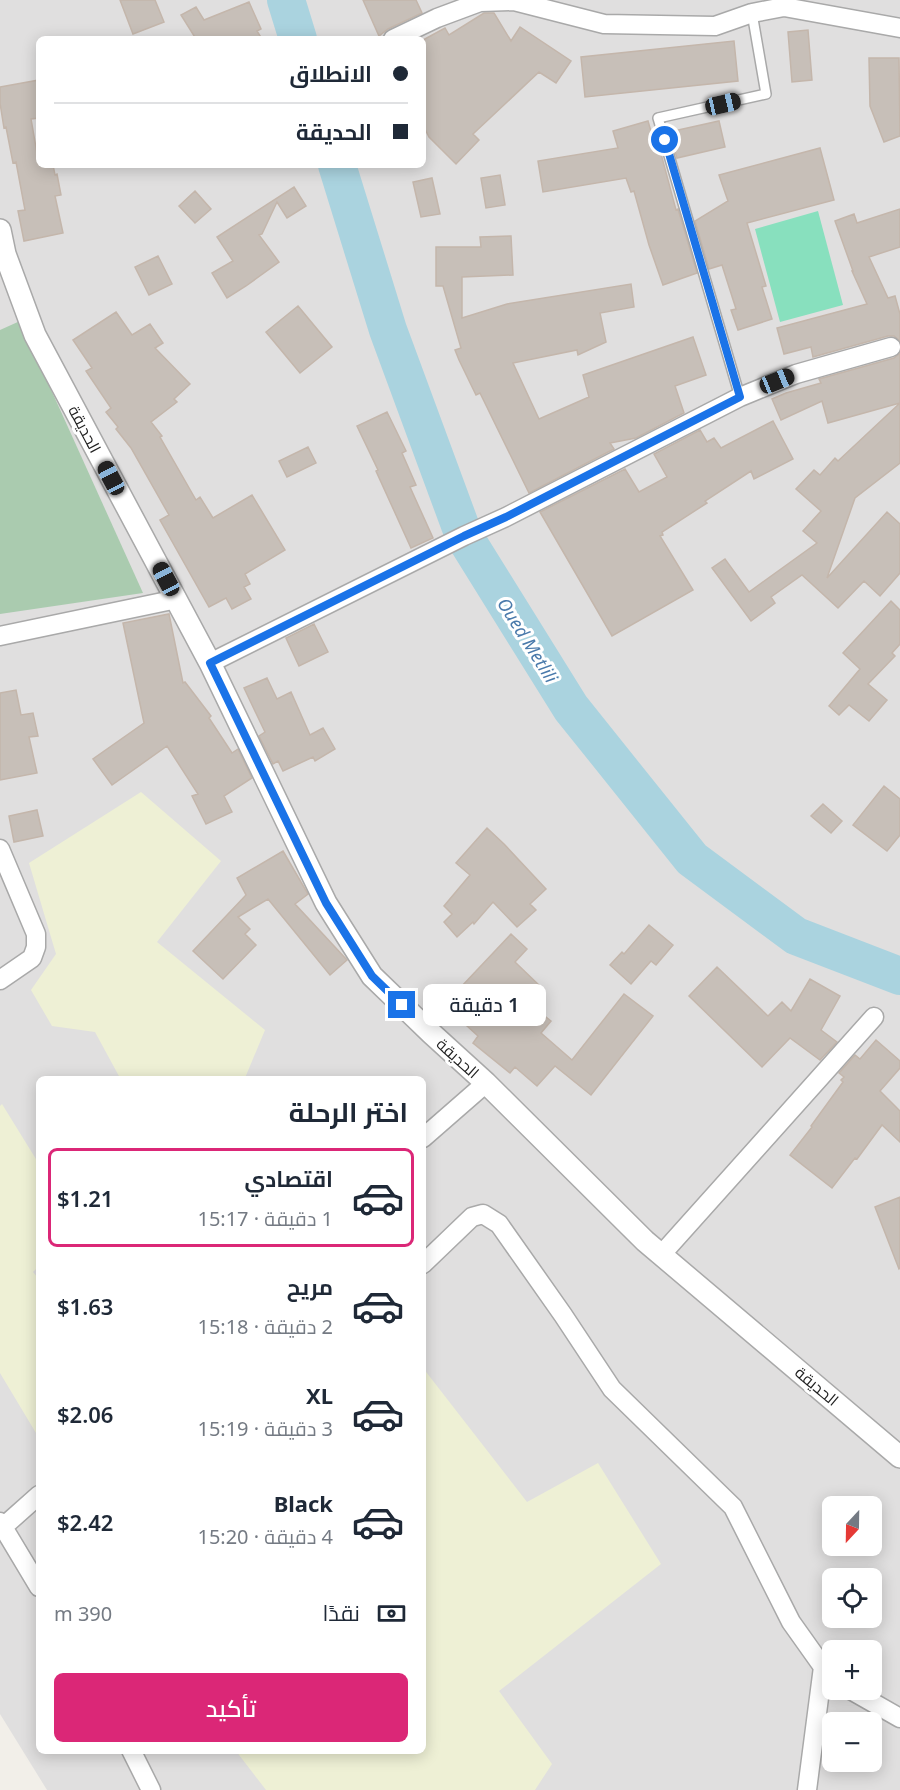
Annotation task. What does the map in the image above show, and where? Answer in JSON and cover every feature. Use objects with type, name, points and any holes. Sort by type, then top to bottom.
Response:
[{"type":"street","points":[[399,36],[437,18],[480,2],[514,0],[604,24],[715,26],[750,7],[784,7],[900,28]]},
{"type":"street","name":"الحديقة","points":[[0,230],[5,254],[35,335],[210,663],[326,903],[372,976],[486,1083],[645,1241],[900,1456]]},
{"type":"street","points":[[210,663],[506,517],[740,397],[796,374],[891,347]]},
{"type":"street","points":[[0,636],[177,599]]},
{"type":"street","points":[[0,849],[36,934],[36,947],[32,958],[0,980]]},
{"type":"street","points":[[661,1255],[874,1017]]},
{"type":"street","points":[[426,1135],[486,1083]]},
{"type":"street","points":[[426,1261],[472,1217],[483,1214],[498,1224],[612,1389],[733,1507],[791,1622],[822,1663]]},
{"type":"street","points":[[36,1497],[1,1524],[36,1582]]},
{"type":"street","points":[[807,1790],[823,1700]]},
{"type":"street","points":[[868,1700],[900,1718]]},
{"type":"street","points":[[133,1754],[151,1790]]},
{"type":"lane","points":[[740,397],[658,118],[765,94],[750,7]]},
{"type":"shaded area","points":[[0,0],[900,0],[900,1790],[47,1790],[0,1714]]},
{"type":"green space","points":[[818,211],[843,305],[780,322],[755,229]]},
{"type":"green space","points":[[20,321],[143,593],[0,614],[0,330]]},
{"type":"green space","points":[[141,792],[221,861],[157,942],[265,1030],[246,1076],[119,1076],[95,1032],[52,1026],[31,990],[56,954],[29,863]]},
{"type":"green space","points":[[2,1104],[36,1159],[36,1269],[33,1272],[36,1276],[36,1433],[0,1373],[0,1106]]},
{"type":"green space","points":[[426,1372],[527,1502],[598,1463],[661,1564],[499,1691],[552,1764],[535,1790],[266,1790],[238,1754],[426,1754]]},
{"type":"building","points":[[120,0],[155,0],[164,22],[133,34]]},
{"type":"building","points":[[363,0],[416,0],[422,13],[388,29],[379,36]]},
{"type":"building","points":[[249,2],[261,29],[257,31],[260,36],[194,36],[181,15],[196,7],[204,20]]},
{"type":"building","points":[[484,13],[494,13],[511,41],[520,27],[571,61],[556,83],[539,72],[473,134],[479,140],[456,164],[429,137],[426,131],[426,38],[445,28],[449,35]]},
{"type":"building","points":[[808,30],[812,80],[792,82],[788,32]]},
{"type":"building","points":[[734,41],[738,81],[585,97],[581,57]]},
{"type":"building","points":[[869,58],[899,58],[900,136],[884,142],[870,106]]},
{"type":"building","points":[[36,81],[36,118],[31,119],[36,148],[36,168],[54,168],[55,175],[57,174],[61,195],[55,196],[63,233],[24,241],[18,211],[25,210],[16,162],[13,163],[6,127],[4,128],[0,87]]},
{"type":"building","points":[[648,121],[652,135],[656,135],[676,210],[678,209],[697,273],[663,285],[634,191],[631,192],[626,178],[543,192],[538,161],[618,148],[613,131]]},
{"type":"building","points":[[719,121],[725,147],[677,158],[669,132]]},
{"type":"building","points":[[820,148],[834,200],[747,223],[766,286],[762,287],[772,319],[738,330],[731,310],[736,309],[722,265],[709,269],[695,221],[728,201],[719,175]]},
{"type":"building","points":[[500,175],[505,205],[486,208],[481,178]]},
{"type":"building","points":[[432,178],[440,214],[421,217],[413,182]]},
{"type":"building","points":[[294,187],[306,206],[287,218],[277,202],[262,234],[259,235],[279,262],[227,298],[212,273],[233,261],[217,237]]},
{"type":"building","points":[[195,191],[211,209],[195,223],[179,206]]},
{"type":"building","points":[[900,209],[900,247],[869,257],[888,298],[895,296],[900,314],[900,341],[894,336],[888,336],[813,357],[811,347],[784,354],[777,328],[867,304],[852,271],[835,221],[854,214],[857,223]]},
{"type":"building","points":[[511,236],[513,275],[462,277],[462,318],[507,304],[631,284],[634,307],[600,313],[606,342],[578,355],[577,350],[513,363],[539,419],[589,397],[583,375],[693,337],[706,375],[675,386],[684,413],[636,438],[610,443],[614,449],[529,493],[480,393],[476,395],[459,360],[455,350],[461,348],[443,286],[436,286],[436,247],[481,247],[480,237]]},
{"type":"building","points":[[158,256],[172,284],[149,295],[135,267]]},
{"type":"building","points":[[298,306],[332,347],[300,373],[266,332]]},
{"type":"building","points":[[116,312],[132,335],[150,324],[163,343],[155,348],[190,384],[174,399],[177,402],[151,422],[162,436],[160,437],[196,500],[200,497],[213,518],[252,495],[285,550],[245,574],[250,584],[244,587],[251,599],[232,609],[226,598],[209,607],[160,520],[169,515],[131,448],[106,412],[111,408],[86,371],[92,368],[73,340]]},
{"type":"building","points":[[900,353],[900,403],[828,423],[822,401],[781,420],[772,399],[821,383],[819,379],[894,358]]},
{"type":"building","points":[[900,403],[900,463],[855,498],[827,578],[887,512],[900,524],[900,573],[880,596],[864,581],[838,608],[802,575],[771,597],[775,603],[751,621],[712,568],[725,559],[749,592],[817,543],[803,531],[821,511],[796,489],[814,470],[820,475],[835,458],[838,461]]},
{"type":"building","points":[[387,412],[406,451],[402,453],[416,485],[410,487],[433,538],[411,548],[357,426]]},
{"type":"building","points":[[773,421],[793,459],[754,479],[751,471],[662,532],[663,535],[660,536],[693,590],[612,636],[540,512],[625,469],[639,492],[667,477],[654,454],[700,430],[707,442],[714,438],[721,448]]},
{"type":"building","points":[[308,447],[316,463],[287,477],[279,461]]},
{"type":"building","points":[[891,601],[900,610],[900,644],[892,653],[895,656],[868,684],[887,700],[869,721],[849,705],[839,715],[829,706],[860,669],[843,653]]},
{"type":"building","points":[[169,614],[183,683],[185,682],[211,716],[209,718],[232,753],[238,749],[252,778],[224,796],[232,812],[206,824],[192,796],[198,794],[167,746],[112,785],[93,759],[144,723],[123,623]]},
{"type":"building","points":[[314,624],[328,652],[299,666],[286,638]]},
{"type":"building","points":[[267,678],[277,699],[291,692],[310,735],[323,728],[335,749],[315,761],[313,757],[283,771],[278,761],[273,764],[259,736],[265,732],[244,688]]},
{"type":"building","points":[[16,690],[21,715],[33,713],[38,736],[29,737],[37,773],[0,780],[0,693]]},
{"type":"building","points":[[884,786],[900,799],[900,835],[887,851],[853,825]]},
{"type":"building","points":[[823,804],[842,821],[831,833],[811,816]]},
{"type":"building","points":[[37,810],[43,836],[14,842],[9,816]]},
{"type":"building","points":[[487,828],[546,889],[530,904],[536,910],[517,927],[493,902],[474,924],[473,922],[457,937],[444,922],[452,914],[444,906],[470,875],[456,863]]},
{"type":"building","points":[[283,851],[308,894],[295,904],[347,960],[330,975],[268,899],[238,917],[250,929],[245,934],[256,945],[223,979],[193,951],[246,895],[237,878]]},
{"type":"building","points":[[649,925],[673,945],[656,965],[651,961],[631,984],[610,965],[622,952],[624,954]]},
{"type":"building","points":[[511,934],[527,949],[515,962],[542,988],[528,1003],[551,1021],[541,1033],[572,1060],[624,994],[653,1016],[591,1095],[555,1066],[537,1086],[515,1067],[510,1073],[473,1043],[478,1036],[444,1005]]},
{"type":"building","points":[[717,967],[768,1016],[782,1002],[791,1011],[810,979],[840,996],[821,1030],[837,1042],[820,1060],[790,1038],[762,1067],[689,996]]},
{"type":"building","points":[[876,1040],[900,1061],[900,1068],[880,1091],[900,1111],[900,1142],[882,1125],[832,1188],[790,1155],[843,1082],[841,1080],[844,1077],[839,1073],[855,1055],[860,1059]]},
{"type":"building","points":[[900,1197],[900,1268],[899,1269],[875,1207]]},
{"type":"waterway","name":"Oued Metlili","points":[[286,0],[297,36]]},
{"type":"waterway","name":"Oued Metlili","points":[[338,168],[388,330],[464,536],[571,708],[692,859],[796,936],[900,976]]},
{"type":"route","points":[[402,1005],[372,976],[326,903],[210,663],[506,517],[740,397],[665,140]]}]
